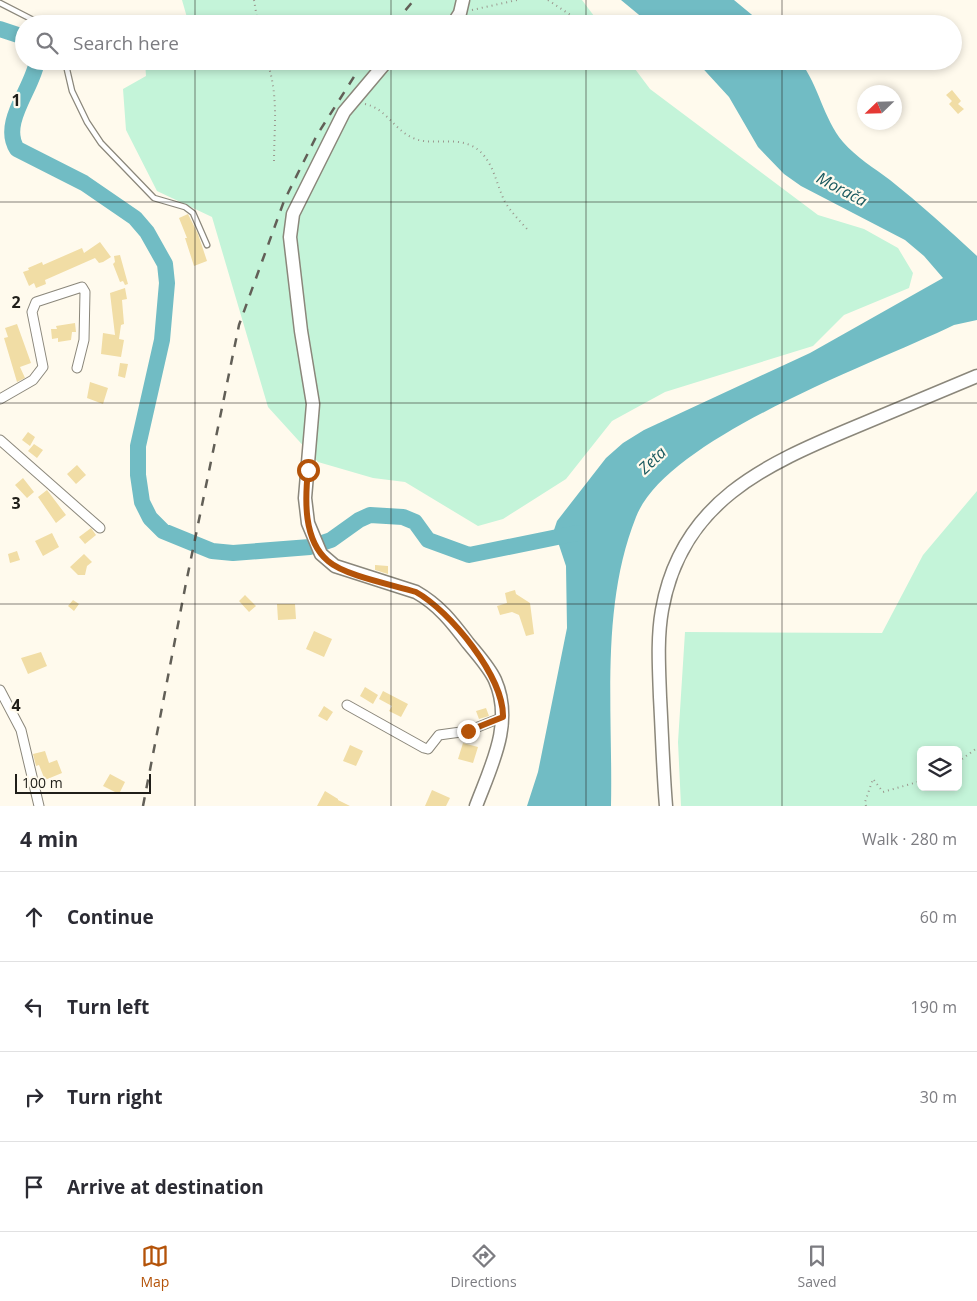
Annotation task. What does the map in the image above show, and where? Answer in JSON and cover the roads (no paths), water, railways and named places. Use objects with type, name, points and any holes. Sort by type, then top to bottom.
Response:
[{"type":"street","points":[[459,15],[463,0]]},
{"type":"street","points":[[380,70],[354,101],[336,128],[293,214],[291,227],[301,331],[313,404],[305,512],[321,554],[335,566],[346,571],[416,592],[444,612],[494,678],[499,692],[503,717],[502,729],[476,806]]},
{"type":"street","points":[[0,399],[33,380],[43,367],[32,312],[36,302],[82,287],[85,292],[84,340],[77,368]]},
{"type":"street","points":[[666,806],[660,694],[660,626],[671,577],[692,535],[730,492],[774,463],[977,376]]},
{"type":"street","points":[[0,440],[100,528]]},
{"type":"street","points":[[0,690],[22,730],[39,806]]},
{"type":"street","points":[[347,704],[428,749],[439,736],[468,731],[503,717]]},
{"type":"lane","points":[[0,2],[28,15]]},
{"type":"lane","points":[[67,70],[72,91],[87,122],[101,143],[154,198],[185,207],[193,214],[207,245]]},
{"type":"water","points":[[621,0],[734,0],[752,15],[639,15]]},
{"type":"water","points":[[704,70],[805,70],[836,133],[843,142],[859,157],[912,198],[977,256],[977,320],[954,325],[777,405],[730,431],[688,459],[655,487],[636,517],[625,551],[617,587],[611,660],[611,806],[527,806],[538,772],[567,628],[566,566],[554,530],[557,521],[606,458],[623,443],[644,430],[810,353],[943,278],[924,256],[905,240],[801,186],[784,174],[758,147],[729,97]]},
{"type":"waterway","points":[[0,29],[15,34]]},
{"type":"waterway","points":[[34,70],[19,105],[12,128],[13,139],[17,149],[84,183],[135,218],[147,232],[165,264],[167,283],[162,340],[138,446],[138,475],[142,502],[150,518],[163,531],[212,551],[233,553],[310,547],[331,540],[359,520],[370,515],[403,517],[415,522],[428,540],[469,555],[577,533]]},
{"type":"railway","points":[[402,15],[414,0]]},
{"type":"railway","points":[[143,806],[239,325],[284,201],[317,135],[358,70]]},
{"type":"water label","name":"Morača","points":[[842,189]]},
{"type":"water label","name":"Zeta","points":[[652,460]]}]
